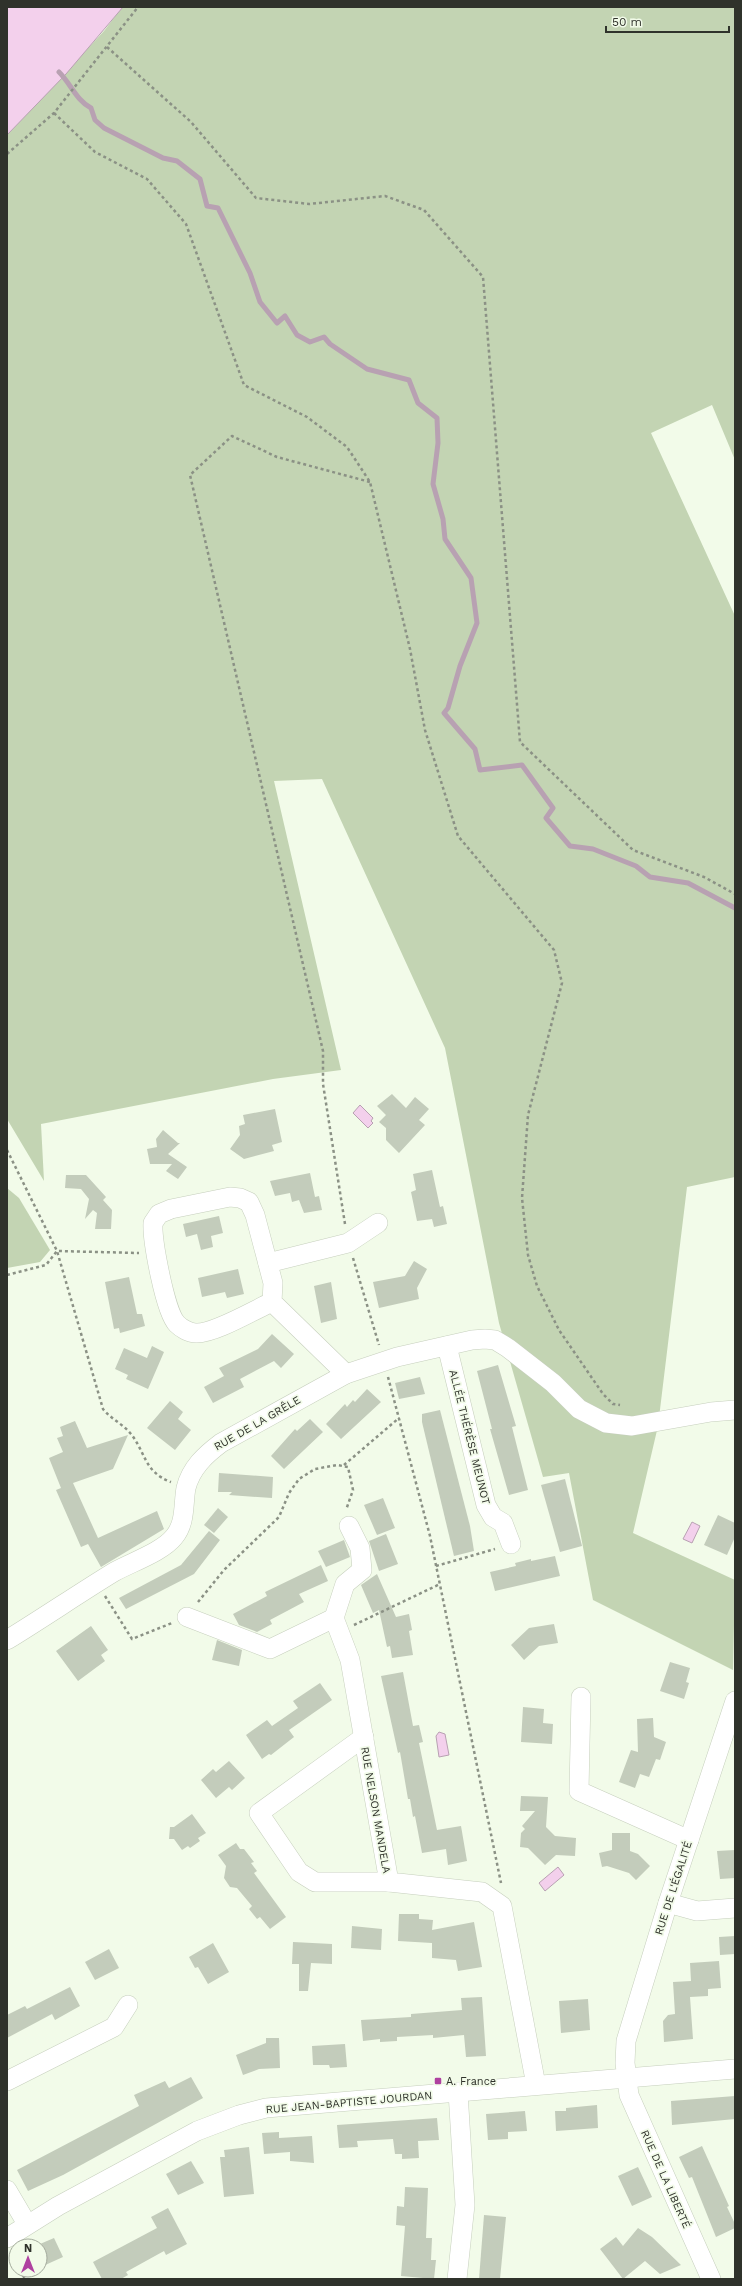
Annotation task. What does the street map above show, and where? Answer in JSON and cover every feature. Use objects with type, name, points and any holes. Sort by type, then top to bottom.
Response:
[{"type":"street","points":[[272,1302],[208,1332],[194,1333],[186,1330],[176,1323],[169,1311],[155,1251],[153,1222],[159,1214],[171,1210],[230,1197],[240,1198],[249,1202],[255,1215],[273,1283],[272,1302],[346,1374]]},
{"type":"street","points":[[268,1263],[348,1243],[378,1223]]},
{"type":"street","name":"RUE DE LA GRÊLE","points":[[7,1640],[97,1583],[167,1543],[175,1536],[181,1524],[186,1488],[194,1468],[205,1454],[221,1443],[346,1374],[390,1359],[472,1340],[495,1340],[508,1348],[553,1383],[579,1409],[606,1423],[627,1426],[711,1412],[735,1410]]},
{"type":"street","name":"ALLÉE THÉRÈSE MEUNOT","points":[[447,1346],[486,1505],[493,1517],[503,1524],[511,1544]]},
{"type":"street","points":[[187,1617],[270,1649],[336,1625],[345,1584],[362,1570],[360,1548],[349,1526]]},
{"type":"street","name":"RUE NELSON MANDELA","points":[[336,1625],[350,1660],[389,1882],[482,1892],[502,1906]]},
{"type":"street","points":[[581,1697],[579,1791],[689,1840]]},
{"type":"street","name":"RUE DE L'ÉGALITÉ","points":[[627,2078],[626,2041],[668,1904],[735,1701]]},
{"type":"street","points":[[364,1737],[259,1813],[299,1872],[316,1882],[389,1882]]},
{"type":"street","points":[[668,1904],[697,1911],[735,1908]]},
{"type":"street","points":[[502,1906],[536,2085]]},
{"type":"street","points":[[7,2081],[114,2027],[128,2005]]},
{"type":"street","name":"RUE JEAN-BAPTISTE JOURDAN","points":[[7,2238],[27,2224],[197,2131],[239,2115],[266,2108],[735,2069]]},
{"type":"street","name":"RUE DE LA LIBERTÉ","points":[[627,2078],[629,2095],[711,2279]]},
{"type":"street","points":[[457,2279],[465,2205],[458,2092]]},
{"type":"street","points":[[7,2190],[27,2224]]},
{"type":"path","points":[[7,154],[54,113],[138,7]]},
{"type":"path","points":[[107,47],[191,122],[256,198],[309,204],[385,196],[424,210],[483,277],[520,742],[633,850],[704,878],[735,894]]},
{"type":"path","points":[[54,113],[95,152],[147,178],[186,224],[244,385],[308,417],[346,447],[370,482],[410,649],[425,730],[458,836],[554,950],[562,984],[528,1115],[522,1198],[528,1255],[537,1286],[559,1330],[603,1394],[613,1404],[621,1406]]},
{"type":"path","points":[[370,482],[277,457],[232,436],[190,475],[323,1050],[323,1084],[348,1243],[390,1359],[399,1418],[440,1584],[501,1882],[502,1906]]},
{"type":"path","points":[[7,1150],[57,1251],[103,1409],[111,1418],[131,1434],[152,1471],[159,1477],[186,1488]]},
{"type":"path","points":[[57,1251],[143,1253],[155,1251]]},
{"type":"path","points":[[7,1275],[46,1265],[57,1251]]},
{"type":"path","points":[[343,1466],[399,1418]]},
{"type":"path","points":[[97,1583],[132,1639],[187,1617],[224,1570],[280,1518],[289,1494],[299,1479],[315,1469],[337,1465],[348,1466],[353,1490],[345,1512],[349,1526]]},
{"type":"path","points":[[436,1566],[460,1561],[511,1544]]},
{"type":"path","points":[[336,1625],[440,1584]]},
{"type":"green space","points":[[122,7],[735,7],[735,460],[712,405],[651,433],[735,616],[735,1177],[687,1187],[658,1426],[633,1533],[735,1580],[733,1670],[593,1600],[569,1473],[543,1477],[499,1323],[445,1048],[322,779],[274,781],[341,1070],[273,1079],[41,1124],[44,1181],[7,1119],[7,135],[104,31]]},
{"type":"green space","points":[[7,1188],[19,1198],[50,1250],[40,1262],[7,1268]]},
{"type":"shaded area","points":[[7,7],[123,7],[66,74],[7,135]]},
{"type":"shaded area","points":[[360,1105],[373,1118],[371,1121],[373,1123],[368,1128],[353,1113]]},
{"type":"shaded area","points":[[692,1522],[700,1526],[692,1543],[683,1539]]},
{"type":"shaded area","points":[[439,1732],[445,1734],[449,1755],[439,1757],[436,1736]]},
{"type":"shaded area","points":[[558,1867],[564,1875],[545,1891],[539,1883]]},
{"type":"building","points":[[392,1094],[406,1108],[415,1097],[429,1109],[419,1120],[425,1125],[399,1153],[386,1140],[386,1128],[379,1122],[386,1115],[377,1106]]},
{"type":"building","points":[[275,1109],[282,1142],[272,1145],[274,1151],[244,1159],[230,1149],[240,1135],[239,1126],[245,1124],[243,1115]]},
{"type":"building","points":[[163,1130],[178,1143],[180,1143],[168,1154],[187,1167],[178,1179],[166,1171],[172,1164],[150,1164],[147,1149],[157,1147],[156,1139]]},
{"type":"building","points":[[432,1170],[440,1207],[443,1206],[447,1224],[434,1227],[432,1219],[417,1221],[411,1192],[416,1190],[413,1174]]},
{"type":"building","points":[[310,1173],[315,1197],[319,1196],[322,1210],[304,1213],[299,1200],[292,1202],[290,1193],[275,1196],[270,1181]]},
{"type":"building","points":[[66,1175],[86,1175],[106,1197],[103,1200],[112,1210],[111,1229],[95,1229],[97,1213],[93,1210],[85,1219],[89,1199],[81,1189],[65,1188]]},
{"type":"building","points":[[219,1216],[223,1233],[211,1236],[213,1247],[201,1250],[197,1234],[186,1237],[183,1224]]},
{"type":"building","points":[[414,1261],[427,1269],[417,1288],[419,1299],[379,1308],[373,1282],[405,1276]]},
{"type":"building","points":[[238,1269],[244,1294],[227,1298],[225,1292],[202,1297],[198,1278]]},
{"type":"building","points":[[129,1277],[137,1314],[142,1314],[145,1326],[120,1333],[119,1328],[114,1329],[105,1282]]},
{"type":"building","points":[[331,1282],[337,1319],[321,1323],[314,1286]]},
{"type":"building","points":[[272,1334],[294,1354],[281,1368],[274,1361],[240,1379],[244,1387],[213,1403],[204,1387],[224,1376],[219,1368],[258,1349]]},
{"type":"building","points":[[152,1346],[164,1352],[148,1389],[126,1379],[128,1375],[115,1369],[124,1348],[147,1358]]},
{"type":"building","points":[[498,1365],[516,1426],[512,1427],[528,1490],[509,1495],[490,1429],[492,1429],[477,1371]]},
{"type":"building","points":[[420,1377],[425,1394],[399,1399],[395,1383]]},
{"type":"building","points":[[367,1389],[381,1402],[341,1439],[326,1424],[345,1404],[347,1407],[353,1400],[355,1402]]},
{"type":"building","points":[[170,1401],[183,1412],[178,1419],[191,1430],[175,1450],[147,1428]]},
{"type":"building","points":[[440,1410],[470,1526],[474,1551],[454,1556],[422,1422],[422,1414]]},
{"type":"building","points":[[310,1419],[323,1432],[284,1469],[271,1456],[295,1429],[297,1431]]},
{"type":"building","points":[[75,1421],[87,1448],[128,1435],[113,1469],[73,1483],[98,1538],[157,1511],[164,1529],[101,1567],[88,1544],[81,1547],[56,1490],[61,1488],[49,1458],[63,1452],[57,1438],[63,1436],[60,1427]]},
{"type":"building","points":[[219,1473],[273,1477],[272,1498],[229,1495],[232,1492],[218,1492]]},
{"type":"building","points":[[565,1479],[582,1546],[560,1552],[541,1485]]},
{"type":"building","points":[[383,1498],[395,1528],[377,1535],[364,1505]]},
{"type":"building","points":[[218,1508],[228,1517],[214,1533],[204,1525]]},
{"type":"building","points":[[718,1515],[735,1523],[735,1537],[727,1555],[704,1545]]},
{"type":"building","points":[[209,1531],[220,1540],[194,1574],[126,1609],[119,1598],[181,1565]]},
{"type":"building","points":[[386,1534],[398,1564],[379,1571],[369,1541]]},
{"type":"building","points":[[344,1540],[350,1557],[326,1567],[318,1551]]},
{"type":"building","points":[[555,1556],[560,1576],[495,1591],[490,1572],[516,1566],[515,1563],[531,1559],[531,1561]]},
{"type":"building","points":[[321,1565],[328,1581],[299,1594],[304,1602],[270,1620],[272,1624],[257,1632],[239,1625],[233,1614],[267,1596],[265,1592]]},
{"type":"building","points":[[377,1574],[396,1617],[409,1614],[412,1630],[409,1631],[413,1655],[392,1658],[390,1646],[387,1647],[379,1610],[373,1613],[361,1585]]},
{"type":"building","points":[[554,1624],[558,1643],[539,1646],[524,1660],[511,1645],[529,1628]]},
{"type":"building","points":[[91,1626],[108,1650],[101,1655],[105,1661],[78,1681],[56,1651]]},
{"type":"building","points":[[217,1640],[242,1650],[239,1666],[212,1660]]},
{"type":"building","points":[[670,1662],[690,1668],[686,1682],[689,1683],[684,1699],[660,1691]]},
{"type":"building","points":[[403,1672],[413,1726],[419,1725],[423,1742],[419,1743],[437,1830],[461,1826],[467,1861],[448,1865],[446,1849],[422,1853],[415,1816],[413,1817],[410,1799],[408,1799],[400,1752],[398,1753],[381,1676]]},
{"type":"building","points":[[320,1683],[332,1700],[289,1730],[294,1737],[271,1755],[269,1754],[262,1759],[246,1735],[267,1720],[272,1726],[298,1708],[293,1701]]},
{"type":"building","points":[[523,1707],[544,1709],[543,1723],[553,1724],[552,1744],[521,1742]]},
{"type":"building","points":[[653,1718],[654,1737],[666,1742],[660,1760],[656,1759],[649,1777],[640,1774],[635,1788],[619,1782],[631,1750],[638,1752],[637,1719]]},
{"type":"building","points":[[229,1761],[245,1778],[232,1790],[229,1787],[216,1798],[201,1780],[213,1769],[216,1772]]},
{"type":"building","points":[[521,1796],[548,1797],[546,1827],[555,1836],[576,1838],[575,1856],[556,1855],[545,1865],[528,1848],[520,1847],[521,1833],[525,1829],[522,1826],[535,1811],[520,1811]]},
{"type":"building","points":[[192,1814],[206,1833],[198,1838],[200,1841],[190,1848],[188,1846],[182,1850],[174,1839],[169,1839],[170,1827],[174,1827]]},
{"type":"building","points":[[612,1833],[630,1833],[630,1851],[638,1854],[650,1866],[636,1880],[629,1873],[607,1866],[602,1867],[599,1853],[612,1850]]},
{"type":"building","points":[[236,1843],[240,1849],[244,1849],[254,1862],[251,1863],[257,1871],[254,1873],[286,1917],[270,1929],[260,1917],[257,1919],[249,1909],[252,1906],[237,1888],[230,1887],[224,1878],[226,1866],[218,1855]]},
{"type":"building","points":[[735,1850],[735,1878],[720,1879],[717,1851]]},
{"type":"building","points":[[399,1914],[419,1914],[419,1919],[433,1920],[432,1930],[474,1922],[482,1967],[458,1971],[456,1960],[432,1958],[432,1943],[398,1941]]},
{"type":"building","points":[[352,1926],[382,1929],[381,1950],[351,1948]]},
{"type":"building","points":[[735,1936],[735,1954],[720,1955],[719,1937]]},
{"type":"building","points":[[293,1942],[332,1944],[332,1964],[311,1963],[308,1991],[299,1991],[299,1964],[292,1964]]},
{"type":"building","points":[[213,1943],[229,1972],[208,1984],[198,1967],[195,1968],[189,1957]]},
{"type":"building","points":[[109,1949],[119,1968],[95,1980],[85,1962]]},
{"type":"building","points":[[719,1961],[721,1988],[708,1989],[708,1996],[690,1997],[693,2039],[664,2042],[663,2021],[668,2015],[675,2014],[673,1982],[691,1981],[690,1963]]},
{"type":"building","points":[[70,1987],[80,2006],[55,2020],[52,2014],[7,2038],[7,2015],[25,2006],[27,2009]]},
{"type":"building","points":[[482,1997],[486,2056],[466,2057],[464,2035],[433,2038],[433,2035],[397,2037],[397,2041],[380,2042],[380,2039],[363,2041],[361,2020],[411,2017],[411,2014],[462,2010],[461,1998]]},
{"type":"building","points":[[588,1999],[590,2030],[561,2033],[559,2001]]},
{"type":"building","points":[[266,2038],[279,2038],[280,2068],[259,2069],[243,2075],[236,2055],[266,2043]]},
{"type":"building","points":[[345,2044],[347,2067],[330,2068],[329,2065],[313,2065],[312,2046]]},
{"type":"building","points":[[191,2077],[203,2098],[63,2175],[28,2191],[17,2170],[139,2106],[134,2095],[165,2081],[169,2088]]},
{"type":"building","points":[[735,2096],[735,2119],[672,2125],[671,2101]]},
{"type":"building","points":[[597,2105],[598,2128],[556,2131],[555,2111],[566,2111],[566,2108]]},
{"type":"building","points":[[525,2111],[527,2131],[508,2132],[508,2139],[488,2140],[486,2114]]},
{"type":"building","points":[[437,2118],[439,2140],[418,2141],[419,2158],[402,2159],[402,2154],[395,2154],[393,2139],[357,2141],[358,2147],[339,2148],[337,2125]]},
{"type":"building","points":[[279,2132],[279,2138],[312,2136],[314,2163],[290,2161],[290,2152],[264,2154],[262,2133]]},
{"type":"building","points":[[702,2146],[729,2206],[727,2207],[735,2224],[735,2228],[716,2237],[692,2177],[689,2178],[679,2157]]},
{"type":"building","points":[[249,2147],[254,2194],[224,2197],[220,2157],[225,2157],[224,2150]]},
{"type":"building","points":[[191,2161],[204,2183],[178,2195],[166,2174]]},
{"type":"building","points":[[638,2167],[652,2197],[632,2206],[618,2176]]},
{"type":"building","points":[[405,2187],[428,2188],[426,2238],[432,2238],[431,2260],[436,2260],[434,2279],[401,2276],[405,2226],[396,2225],[397,2206],[404,2207]]},
{"type":"building","points":[[168,2208],[187,2244],[166,2255],[164,2251],[126,2272],[128,2275],[121,2279],[102,2279],[93,2262],[157,2228],[151,2217]]},
{"type":"building","points":[[484,2215],[506,2217],[500,2279],[479,2279]]},
{"type":"building","points":[[638,2228],[652,2237],[681,2265],[660,2274],[645,2261],[623,2279],[600,2249],[616,2237],[623,2246]]},
{"type":"building","points":[[54,2238],[63,2257],[48,2264],[48,2241]]},
{"type":"waterway","points":[[59,72],[81,101],[91,108],[95,120],[104,128],[163,158],[177,161],[200,179],[207,206],[218,208],[250,273],[260,302],[277,323],[285,316],[297,335],[310,342],[324,337],[330,344],[367,369],[409,380],[418,403],[437,418],[438,443],[433,484],[443,519],[445,539],[471,578],[477,623],[460,666],[448,708],[444,713],[475,749],[480,770],[522,765],[553,808],[546,818],[570,846],[593,849],[636,866],[650,877],[688,883],[735,908]]},
{"type":"place","name":"A. France","points":[[438,2081]]}]
